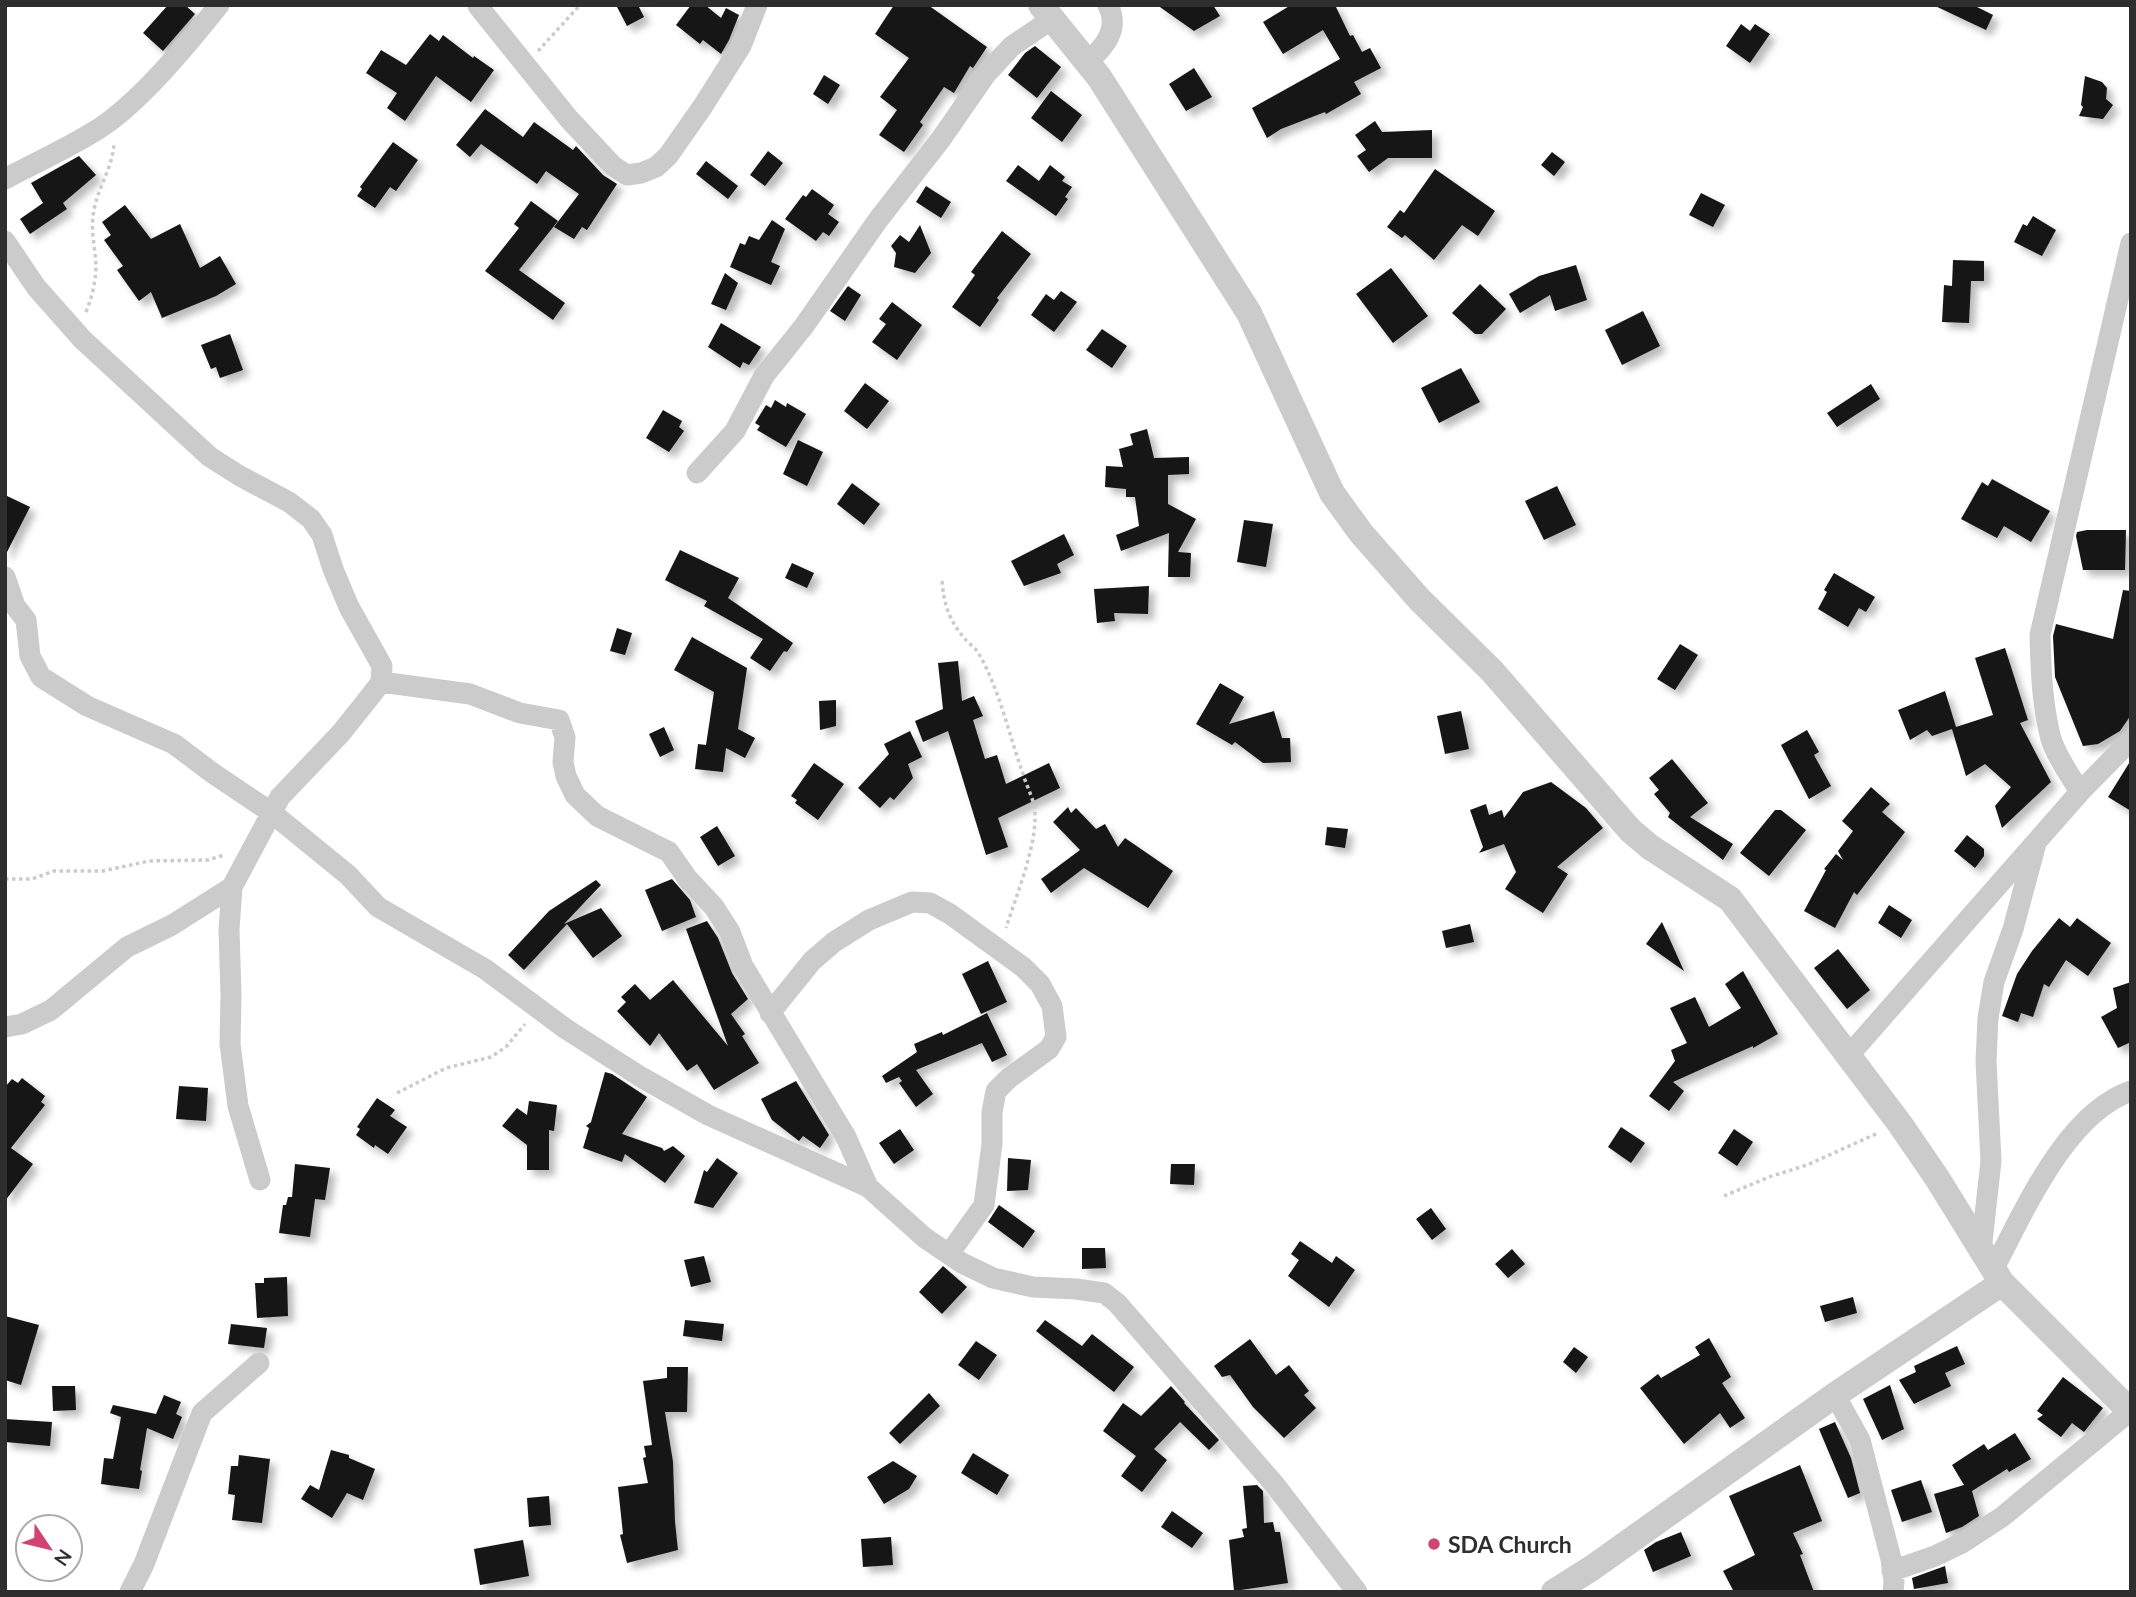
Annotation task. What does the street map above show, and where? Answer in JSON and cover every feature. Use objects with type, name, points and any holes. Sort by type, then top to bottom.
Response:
[{"type":"street","points":[[5,179],[97,130],[145,88],[219,5]]},
{"type":"street","points":[[478,6],[569,119],[613,166],[627,175],[656,167],[668,156],[741,46],[757,5]]},
{"type":"street","points":[[1087,62],[1103,48],[1113,30],[1112,12],[1108,5]]},
{"type":"street","points":[[696,474],[735,431],[764,376],[804,326],[878,219],[941,139],[986,74],[1047,12],[1099,77],[1249,313],[1332,493],[1361,533],[1419,599],[1492,671],[1630,830],[1650,847],[1730,899],[1900,1124],[1937,1178],[1992,1268],[2130,1412],[2002,1517],[1962,1543],[1892,1581],[1860,1440],[1835,1395]]},
{"type":"street","points":[[5,241],[36,287],[77,333],[210,457],[289,502],[311,519],[322,535],[349,607],[383,666],[381,682],[341,733],[288,786],[232,887],[229,929],[232,1067],[246,1138],[260,1180]]},
{"type":"street","points":[[2080,792],[2058,755],[2052,739],[2041,683],[2040,635],[2131,243]]},
{"type":"street","points":[[5,578],[15,606],[26,620],[30,656],[41,677],[87,706],[174,744],[272,813],[348,875],[378,907],[485,969],[641,1077],[708,1115],[868,1187],[925,1238],[962,1263],[993,1278],[1033,1287],[1104,1293],[1117,1303],[1275,1485],[1357,1592]]},
{"type":"street","points":[[381,682],[470,694],[520,713],[559,720],[565,737],[566,776],[575,795],[597,816],[656,844],[673,856],[687,878],[724,920],[743,966],[846,1137],[868,1187]]},
{"type":"street","points":[[1849,1055],[2080,792],[2131,740]]},
{"type":"street","points":[[1992,1268],[1986,1049],[1988,1018],[1994,982],[2013,929],[2037,842]]},
{"type":"street","points":[[5,1027],[22,1024],[51,1010],[127,947],[172,925],[232,887]]},
{"type":"street","points":[[770,1013],[812,961],[834,942],[869,920],[912,902],[930,902],[1023,967],[1040,984],[1052,1006],[1056,1037],[1049,1049],[1009,1078],[996,1091],[984,1205],[948,1254]]},
{"type":"street","points":[[1554,1592],[1592,1568],[1835,1395],[1992,1268],[2041,1178],[2067,1142],[2098,1110],[2131,1091]]},
{"type":"street","points":[[130,1592],[144,1564],[202,1413],[259,1363]]},
{"type":"path","points":[[526,66],[580,5]]},
{"type":"path","points":[[77,333],[95,285],[92,223],[94,208],[114,149],[114,116]]},
{"type":"path","points":[[942,581],[944,604],[950,619],[979,652],[1008,724],[1034,802],[1033,838],[1000,950]]},
{"type":"path","points":[[5,880],[32,879],[54,871],[103,871],[149,861],[208,860],[256,845]]},
{"type":"path","points":[[397,1093],[446,1068],[491,1057],[506,1047],[529,1020],[545,1013]]},
{"type":"path","points":[[1724,1196],[1807,1165],[1900,1124]]},
{"type":"building","points":[[168,5],[185,5],[195,14],[163,51],[143,33]]},
{"type":"building","points":[[616,5],[638,5],[644,17],[627,26]]},
{"type":"building","points":[[691,5],[705,5],[721,18],[726,8],[739,15],[721,54],[703,40],[700,44],[676,25]]},
{"type":"building","points":[[894,5],[928,5],[987,47],[973,68],[970,66],[954,93],[944,87],[904,152],[879,135],[897,110],[880,97],[909,58],[875,34]]},
{"type":"building","points":[[1157,5],[1213,5],[1220,16],[1194,31]]},
{"type":"building","points":[[1291,5],[1335,5],[1350,36],[1353,35],[1362,52],[1370,48],[1381,68],[1354,82],[1361,94],[1326,114],[1325,112],[1281,129],[1267,138],[1252,108],[1340,59],[1323,30],[1283,54],[1263,22]]},
{"type":"building","points":[[1933,5],[1973,5],[1993,15],[1986,30]]},
{"type":"building","points":[[1741,24],[1750,31],[1755,24],[1770,34],[1750,63],[1726,46]]},
{"type":"building","points":[[430,34],[439,41],[443,35],[494,70],[471,102],[436,76],[405,121],[387,108],[397,93],[366,73],[381,50],[406,65]]},
{"type":"building","points":[[1035,46],[1061,67],[1037,98],[1008,75],[1025,53]]},
{"type":"building","points":[[1194,68],[1212,97],[1186,111],[1169,84]]},
{"type":"building","points":[[824,75],[840,85],[828,104],[813,94]]},
{"type":"building","points":[[2085,76],[2102,82],[2107,88],[2106,99],[2113,105],[2103,119],[2079,116],[2083,107],[2081,105]]},
{"type":"building","points":[[1051,91],[1082,115],[1062,142],[1031,118]]},
{"type":"building","points":[[485,109],[523,137],[534,122],[573,150],[576,146],[603,175],[617,184],[587,230],[582,227],[574,239],[554,227],[579,194],[546,171],[537,184],[481,144],[470,157],[456,145]]},
{"type":"building","points":[[1375,121],[1382,132],[1432,130],[1432,158],[1388,158],[1369,172],[1357,156],[1366,150],[1355,135]]},
{"type":"building","points":[[393,142],[418,160],[396,191],[390,187],[375,208],[357,196],[362,189],[360,187]]},
{"type":"building","points":[[768,151],[783,163],[765,186],[750,175]]},
{"type":"building","points":[[1552,152],[1565,162],[1554,176],[1541,165]]},
{"type":"building","points":[[79,156],[96,175],[63,203],[67,209],[30,234],[20,219],[43,203],[31,183]]},
{"type":"building","points":[[706,161],[738,186],[728,199],[696,174]]},
{"type":"building","points":[[1018,165],[1039,181],[1050,165],[1065,177],[1062,181],[1072,187],[1065,197],[1068,199],[1056,216],[1006,181]]},
{"type":"building","points":[[1435,169],[1495,211],[1478,236],[1462,225],[1434,260],[1405,235],[1402,238],[1387,227],[1400,210],[1404,213]]},
{"type":"building","points":[[926,186],[951,202],[941,218],[916,202]]},
{"type":"building","points":[[812,189],[834,205],[828,214],[839,222],[829,236],[823,232],[816,241],[785,219],[803,195],[806,197]]},
{"type":"building","points":[[1701,193],[1725,205],[1713,227],[1689,215]]},
{"type":"building","points":[[531,201],[558,221],[519,270],[565,303],[553,320],[485,271],[519,228],[514,224]]},
{"type":"building","points":[[125,205],[151,239],[180,224],[200,268],[220,256],[236,284],[216,296],[162,318],[151,292],[139,301],[117,270],[123,266],[104,240],[111,235],[102,222]]},
{"type":"building","points":[[2033,216],[2056,230],[2042,256],[2014,242],[2023,224],[2027,226]]},
{"type":"building","points":[[772,220],[785,229],[771,262],[780,266],[771,285],[730,267],[740,243],[745,245],[749,236],[759,240]]},
{"type":"building","points":[[920,225],[931,253],[915,273],[894,267],[896,253],[891,246],[900,235],[909,242]]},
{"type":"building","points":[[1002,231],[1031,254],[997,298],[999,300],[980,327],[952,307],[975,275],[971,272]]},
{"type":"building","points":[[1953,260],[1984,261],[1984,281],[1971,281],[1969,323],[1942,322],[1944,285],[1952,286]]},
{"type":"building","points":[[1576,265],[1587,300],[1555,311],[1550,295],[1520,313],[1509,294],[1539,276]]},
{"type":"building","points":[[1391,268],[1428,316],[1393,343],[1356,294]]},
{"type":"building","points":[[725,273],[738,283],[726,310],[711,304]]},
{"type":"building","points":[[1480,284],[1506,309],[1482,334],[1475,334],[1452,313]]},
{"type":"building","points":[[848,286],[861,295],[845,321],[830,311]]},
{"type":"building","points":[[1061,291],[1077,302],[1054,332],[1031,315],[1046,294],[1054,300]]},
{"type":"building","points":[[892,302],[922,325],[897,360],[872,342],[886,324],[879,319]]},
{"type":"building","points":[[1643,311],[1660,346],[1622,365],[1605,330]]},
{"type":"building","points":[[721,323],[761,347],[749,365],[743,362],[740,368],[708,347]]},
{"type":"building","points":[[1102,329],[1127,346],[1112,368],[1086,350]]},
{"type":"building","points":[[230,334],[243,370],[220,378],[216,367],[211,369],[201,345]]},
{"type":"building","points":[[1461,368],[1480,402],[1439,423],[1421,388]]},
{"type":"building","points":[[865,383],[889,401],[867,429],[844,411]]},
{"type":"building","points":[[1871,384],[1880,399],[1837,427],[1827,413]]},
{"type":"building","points":[[775,400],[786,407],[787,403],[806,414],[786,447],[757,430],[760,426],[755,423],[766,405],[771,408]]},
{"type":"building","points":[[663,410],[682,421],[679,427],[684,431],[669,452],[646,438]]},
{"type":"building","points":[[1147,429],[1154,458],[1189,457],[1189,474],[1168,475],[1168,504],[1196,519],[1178,552],[1191,553],[1190,577],[1168,577],[1169,533],[1121,551],[1116,535],[1139,526],[1135,497],[1126,497],[1126,489],[1105,487],[1106,466],[1123,467],[1119,449],[1133,445],[1130,434]]},
{"type":"building","points":[[798,440],[823,452],[807,486],[783,474]]},
{"type":"building","points":[[1992,479],[2050,511],[2031,542],[2004,526],[1997,538],[1961,519],[1982,482],[1988,486]]},
{"type":"building","points":[[852,483],[880,504],[864,525],[837,504]]},
{"type":"building","points":[[1557,486],[1576,525],[1544,540],[1525,501]]},
{"type":"building","points":[[5,495],[30,507],[5,556]]},
{"type":"building","points":[[1244,520],[1273,524],[1266,567],[1237,562]]},
{"type":"building","points":[[2126,530],[2125,570],[2083,570],[2076,536],[2077,532]]},
{"type":"building","points":[[1064,534],[1074,555],[1057,564],[1061,573],[1024,586],[1011,561]]},
{"type":"building","points":[[680,550],[739,578],[728,598],[793,643],[770,671],[750,658],[763,639],[704,606],[707,601],[665,580]]},
{"type":"building","points":[[792,563],[814,573],[807,588],[785,578]]},
{"type":"building","points":[[1834,573],[1875,597],[1866,612],[1859,608],[1848,627],[1818,609],[1827,592],[1824,590]]},
{"type":"building","points":[[1149,586],[1148,614],[1114,613],[1115,621],[1097,623],[1094,589]]},
{"type":"building","points":[[2123,590],[2131,591],[2131,715],[2120,731],[2098,744],[2083,746],[2055,677],[2053,636],[2056,624],[2113,639]]},
{"type":"building","points":[[617,628],[632,633],[625,655],[610,651]]},
{"type":"building","points":[[692,637],[747,668],[738,729],[755,738],[745,758],[726,748],[723,772],[695,769],[698,744],[706,745],[714,692],[674,670]]},
{"type":"building","points":[[1680,644],[1698,655],[1675,690],[1657,679]]},
{"type":"building","points":[[2005,648],[2028,720],[2020,723],[2051,782],[2002,828],[1995,806],[2011,787],[1985,764],[1966,776],[1952,729],[1932,736],[1927,730],[1910,740],[1898,710],[1945,691],[1956,727],[1993,715],[1975,658]]},
{"type":"building","points":[[958,661],[962,701],[974,696],[983,716],[973,720],[985,759],[997,755],[1006,784],[1049,763],[1060,788],[998,818],[1008,847],[986,855],[948,731],[923,742],[915,721],[943,709],[938,663]]},
{"type":"building","points":[[1220,683],[1244,697],[1229,724],[1274,711],[1282,738],[1290,738],[1291,762],[1263,763],[1235,742],[1232,745],[1196,724]]},
{"type":"building","points":[[836,700],[836,726],[820,730],[819,701]]},
{"type":"building","points":[[1461,711],[1469,749],[1445,754],[1437,716]]},
{"type":"building","points":[[664,727],[674,750],[660,757],[649,734]]},
{"type":"building","points":[[1807,730],[1819,752],[1814,755],[1831,786],[1809,799],[1781,745]]},
{"type":"building","points":[[910,731],[922,757],[908,764],[913,778],[894,800],[890,797],[880,808],[858,788],[889,754],[884,744]]},
{"type":"building","points":[[1672,759],[1708,803],[1690,817],[1733,844],[1723,860],[1668,817],[1670,813],[1654,794],[1659,790],[1649,778]]},
{"type":"building","points":[[2131,760],[2131,811],[2108,797]]},
{"type":"building","points":[[814,763],[844,784],[818,820],[795,803],[797,800],[791,796]]},
{"type":"building","points":[[1551,782],[1586,808],[1603,828],[1557,867],[1568,874],[1543,913],[1505,889],[1516,872],[1504,844],[1479,853],[1483,847],[1470,810],[1486,804],[1489,815],[1502,810],[1504,818],[1523,792]]},
{"type":"building","points":[[1871,787],[1890,804],[1882,812],[1905,832],[1857,895],[1854,892],[1835,928],[1804,911],[1826,870],[1824,869],[1836,854],[1843,860],[1838,851],[1853,831],[1842,821]]},
{"type":"building","points":[[1068,807],[1071,813],[1076,808],[1096,829],[1105,824],[1118,847],[1125,838],[1173,871],[1148,908],[1084,868],[1051,893],[1041,879],[1080,850],[1053,822]]},
{"type":"building","points":[[1775,810],[1781,810],[1806,830],[1769,876],[1740,853]]},
{"type":"building","points":[[717,826],[735,856],[718,866],[700,837]]},
{"type":"building","points":[[1327,827],[1348,829],[1345,848],[1325,845]]},
{"type":"building","points":[[1967,835],[1984,849],[1984,856],[1975,868],[1954,851]]},
{"type":"building","points":[[672,879],[690,900],[696,917],[662,931],[645,890]]},
{"type":"building","points":[[596,880],[601,885],[564,924],[601,908],[622,936],[593,958],[567,924],[524,970],[508,955],[549,911]]},
{"type":"building","points":[[1889,905],[1912,920],[1901,938],[1878,923]]},
{"type":"building","points":[[2059,918],[2070,927],[2077,918],[2111,943],[2088,976],[2066,960],[2049,987],[2044,984],[2033,1017],[2021,1013],[2018,1022],[2002,1016],[2017,974]]},
{"type":"building","points":[[707,921],[748,999],[731,1014],[745,1034],[742,1036],[759,1063],[714,1090],[697,1064],[687,1071],[659,1033],[650,1046],[617,1011],[626,1002],[621,997],[635,984],[650,1000],[673,980],[728,1046],[686,929]]},
{"type":"building","points":[[1662,922],[1684,971],[1646,944]]},
{"type":"building","points":[[1470,924],[1474,942],[1446,948],[1442,931]]},
{"type":"building","points":[[1838,949],[1870,990],[1847,1009],[1814,968]]},
{"type":"building","points":[[988,961],[1007,1002],[981,1014],[962,974]]},
{"type":"building","points":[[1743,971],[1778,1034],[1753,1048],[1673,1082],[1684,1091],[1669,1111],[1649,1096],[1675,1061],[1671,1050],[1687,1043],[1670,1008],[1695,997],[1709,1027],[1741,1008],[1725,984]]},
{"type":"building","points":[[2131,982],[2131,1042],[2118,1048],[2101,1017],[2117,1008],[2113,988]]},
{"type":"building","points":[[987,1013],[1007,1055],[992,1062],[982,1043],[916,1070],[933,1094],[916,1107],[899,1083],[902,1081],[899,1077],[886,1083],[882,1076],[917,1052],[914,1044],[942,1032],[943,1035]]},
{"type":"building","points":[[605,1072],[647,1097],[622,1134],[664,1151],[673,1146],[685,1156],[665,1183],[625,1154],[622,1162],[583,1148],[589,1128],[586,1126],[591,1122]]},
{"type":"building","points":[[22,1078],[45,1096],[41,1102],[45,1105],[11,1148],[33,1164],[5,1201],[5,1087],[12,1079],[18,1083]]},
{"type":"building","points":[[796,1081],[829,1135],[820,1148],[803,1136],[799,1141],[772,1120],[761,1099]]},
{"type":"building","points":[[179,1086],[208,1088],[206,1121],[176,1119]]},
{"type":"building","points":[[377,1098],[395,1110],[390,1116],[407,1127],[388,1154],[356,1135],[360,1129],[357,1127]]},
{"type":"building","points":[[529,1101],[557,1105],[554,1131],[549,1130],[549,1170],[527,1170],[527,1145],[502,1126],[517,1108],[527,1115]]},
{"type":"building","points":[[1621,1127],[1645,1143],[1631,1163],[1608,1147]]},
{"type":"building","points":[[900,1129],[914,1150],[894,1164],[879,1143]]},
{"type":"building","points":[[1734,1129],[1753,1142],[1737,1166],[1718,1153]]},
{"type":"building","points":[[717,1158],[738,1173],[713,1208],[694,1203],[704,1170],[707,1172]]},
{"type":"building","points":[[1008,1158],[1031,1160],[1028,1190],[1007,1191]]},
{"type":"building","points":[[295,1164],[330,1168],[325,1200],[315,1199],[310,1237],[279,1233],[283,1205],[286,1205],[288,1197],[292,1197]]},
{"type":"building","points":[[1171,1164],[1195,1164],[1194,1185],[1170,1184]]},
{"type":"building","points":[[999,1205],[1035,1231],[1023,1248],[988,1222]]},
{"type":"building","points":[[1431,1208],[1446,1229],[1432,1240],[1416,1219]]},
{"type":"building","points":[[1300,1241],[1332,1263],[1336,1256],[1355,1270],[1329,1307],[1288,1276],[1299,1260],[1291,1254]]},
{"type":"building","points":[[1082,1248],[1105,1248],[1106,1268],[1082,1269]]},
{"type":"building","points":[[1512,1249],[1525,1264],[1508,1278],[1495,1264]]},
{"type":"building","points":[[704,1256],[711,1282],[691,1287],[684,1260]]},
{"type":"building","points":[[943,1266],[967,1287],[942,1314],[919,1292]]},
{"type":"building","points":[[287,1277],[288,1316],[257,1318],[255,1283],[264,1283],[264,1278]]},
{"type":"building","points":[[1853,1297],[1857,1313],[1825,1322],[1820,1306]]},
{"type":"building","points":[[5,1316],[39,1325],[21,1385],[5,1380]]},
{"type":"building","points":[[685,1320],[724,1324],[722,1341],[683,1336]]},
{"type":"building","points":[[1045,1320],[1082,1346],[1092,1334],[1134,1367],[1114,1392],[1036,1331]]},
{"type":"building","points":[[231,1324],[267,1328],[264,1348],[228,1344]]},
{"type":"building","points":[[1709,1338],[1731,1377],[1722,1383],[1745,1418],[1730,1428],[1720,1413],[1684,1444],[1640,1388],[1658,1374],[1661,1378],[1700,1355],[1695,1347]]},
{"type":"building","points":[[1250,1339],[1276,1375],[1289,1365],[1309,1391],[1304,1395],[1316,1408],[1284,1438],[1253,1407],[1230,1375],[1222,1377],[1214,1366]]},
{"type":"building","points":[[976,1341],[997,1355],[979,1380],[958,1365]]},
{"type":"building","points":[[1957,1346],[1965,1364],[1945,1373],[1951,1386],[1914,1404],[1899,1380],[1916,1372],[1914,1366]]},
{"type":"building","points":[[1574,1347],[1588,1357],[1576,1373],[1563,1362]]},
{"type":"building","points":[[667,1367],[688,1367],[687,1412],[665,1412],[673,1462],[678,1550],[627,1563],[620,1535],[623,1534],[618,1487],[648,1483],[643,1458],[646,1457],[644,1446],[652,1445],[643,1381],[667,1378]]},
{"type":"building","points":[[2063,1377],[2103,1408],[2084,1432],[2072,1423],[2061,1437],[2037,1419],[2043,1415],[2037,1411]]},
{"type":"building","points":[[1890,1385],[1904,1429],[1882,1440],[1863,1399]]},
{"type":"building","points":[[52,1386],[75,1386],[76,1410],[53,1411]]},
{"type":"building","points":[[1171,1386],[1219,1440],[1209,1450],[1180,1422],[1154,1449],[1167,1460],[1142,1492],[1121,1476],[1136,1456],[1103,1431],[1123,1403],[1141,1416]]},
{"type":"building","points":[[929,1393],[940,1406],[900,1444],[889,1433]]},
{"type":"building","points":[[164,1395],[181,1402],[176,1414],[182,1417],[173,1439],[147,1428],[139,1489],[101,1484],[104,1458],[113,1459],[121,1417],[110,1413],[113,1405],[156,1414]]},
{"type":"building","points":[[5,1419],[52,1422],[50,1446],[5,1442]]},
{"type":"building","points":[[1835,1422],[1851,1458],[1860,1493],[1848,1498],[1819,1429]]},
{"type":"building","points":[[2015,1433],[2031,1459],[2009,1472],[2007,1469],[1972,1491],[1979,1516],[1946,1533],[1934,1494],[1964,1485],[1952,1465],[1984,1444],[1988,1450]]},
{"type":"building","points":[[331,1450],[349,1455],[349,1458],[375,1469],[363,1500],[347,1493],[332,1518],[301,1499],[310,1485],[319,1490]]},
{"type":"building","points":[[973,1453],[1009,1475],[997,1495],[961,1473]]},
{"type":"building","points":[[239,1455],[270,1459],[262,1523],[232,1520],[235,1495],[228,1494],[231,1466],[238,1466]]},
{"type":"building","points":[[893,1461],[917,1476],[909,1489],[884,1504],[867,1477]]},
{"type":"building","points":[[1800,1465],[1822,1521],[1793,1533],[1803,1554],[1800,1555],[1814,1592],[1734,1592],[1723,1571],[1755,1555],[1729,1496]]},
{"type":"building","points":[[1921,1480],[1932,1512],[1902,1522],[1891,1490]]},
{"type":"building","points":[[1257,1485],[1263,1491],[1264,1523],[1273,1522],[1275,1532],[1280,1532],[1288,1583],[1234,1591],[1229,1540],[1244,1537],[1242,1529],[1247,1528],[1243,1486]]},
{"type":"building","points":[[549,1496],[551,1525],[529,1527],[527,1498]]},
{"type":"building","points":[[1172,1511],[1203,1533],[1192,1548],[1161,1527]]},
{"type":"building","points":[[1681,1532],[1691,1556],[1653,1572],[1644,1550]]},
{"type":"building","points":[[891,1537],[893,1565],[863,1567],[861,1539]]},
{"type":"building","points":[[523,1540],[529,1576],[480,1585],[474,1549]]},
{"type":"building","points":[[1945,1566],[1948,1583],[1914,1589],[1912,1578]]},
{"type":"place","name":"SDA Church","points":[[1434,1544]]}]
